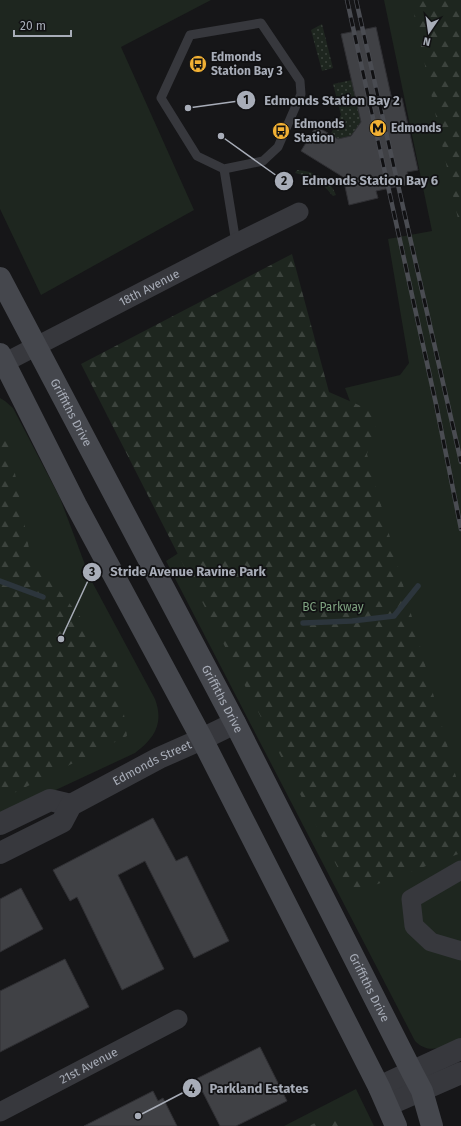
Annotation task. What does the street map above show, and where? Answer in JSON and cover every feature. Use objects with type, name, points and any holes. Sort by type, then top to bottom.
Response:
[{"type":"main road","name":"Griffiths Drive","points":[[0,278],[235,723],[417,1081],[432,1126]]},
{"type":"main road","points":[[1,360],[76,505],[202,739],[384,1096],[396,1126]]},
{"type":"street","name":"18th Avenue","points":[[1,360],[35,346],[299,212]]},
{"type":"street","name":"Edmonds Street","points":[[71,805],[159,758],[235,723]]},
{"type":"street","points":[[0,824],[50,800],[71,805],[62,822],[0,853]]},
{"type":"street","points":[[461,870],[411,899],[414,926],[431,942],[461,951]]},
{"type":"street","name":"21st Avenue","points":[[0,1112],[178,1019]]},
{"type":"street","points":[[384,1096],[417,1081],[461,1049]]},
{"type":"street","points":[[417,1081],[461,1073]]},
{"type":"lane","points":[[261,23],[300,81],[301,94],[278,147],[263,161],[224,169],[197,156],[161,98],[190,35],[261,23]]},
{"type":"lane","points":[[224,169],[236,243]]},
{"type":"green space","points":[[0,0],[211,0],[121,47],[194,210],[41,295],[0,209]]},
{"type":"green space","name":"BC Parkway","points":[[384,0],[461,0],[461,1039],[443,1047],[432,1049],[421,1046],[415,1041],[166,561],[363,436],[345,388],[400,375],[409,363],[388,239],[432,231]]},
{"type":"green space","points":[[411,0],[461,0],[461,233]]},
{"type":"green space","points":[[322,24],[333,68],[322,71],[311,30]]},
{"type":"green space","points":[[352,80],[361,122],[351,136],[338,139],[330,135],[341,115],[333,84]]},
{"type":"green space","points":[[297,170],[315,174],[326,180],[336,195],[333,196],[317,180],[295,173]]},
{"type":"green space","points":[[292,254],[329,392],[379,414],[367,454],[461,795],[461,853],[351,894],[81,364]]},
{"type":"green space","points":[[0,398],[13,408],[60,498],[90,578],[155,699],[158,708],[158,723],[148,742],[135,753],[0,816]]},
{"type":"green space","points":[[0,436],[9,441],[30,554],[117,663],[127,736],[0,800]]},
{"type":"green space","points":[[356,1089],[374,1126],[284,1126]]},
{"type":"green space","points":[[337,1112],[345,1126],[309,1126]]},
{"type":"building","points":[[376,27],[392,100],[402,98],[418,170],[407,172],[410,184],[376,191],[378,198],[349,205],[343,177],[301,151],[316,126],[338,139],[351,136],[361,122],[341,34]]},
{"type":"building","points":[[153,818],[176,861],[187,856],[229,941],[194,958],[145,861],[118,875],[164,969],[122,990],[77,897],[70,901],[53,870]]},
{"type":"building","points":[[21,888],[43,929],[0,952],[0,899]]},
{"type":"building","points":[[65,959],[89,1007],[0,1052],[0,991]]},
{"type":"building","points":[[260,1047],[287,1101],[236,1126],[220,1126],[196,1079]]},
{"type":"building","points":[[153,1091],[158,1101],[163,1098],[177,1126],[84,1126]]},
{"type":"waterway","points":[[0,581],[43,597]]},
{"type":"waterway","points":[[303,623],[352,621],[394,616],[418,586]]},
{"type":"railway","points":[[347,0],[436,404],[461,529]]},
{"type":"railway","points":[[356,0],[461,462]]},
{"type":"place","name":"Edmonds Station Bay 3","points":[[198,64]]},
{"type":"place","name":"Edmonds Station Bay 2","points":[[188,108]]},
{"type":"place","name":"Edmonds","points":[[378,128]]},
{"type":"place","name":"Edmonds Station","points":[[281,131]]},
{"type":"place","name":"Edmonds Station Bay 6","points":[[221,136]]},
{"type":"place","name":"Stride Avenue Ravine Park","points":[[61,639]]},
{"type":"place","name":"Parkland Estates","points":[[138,1116]]}]
